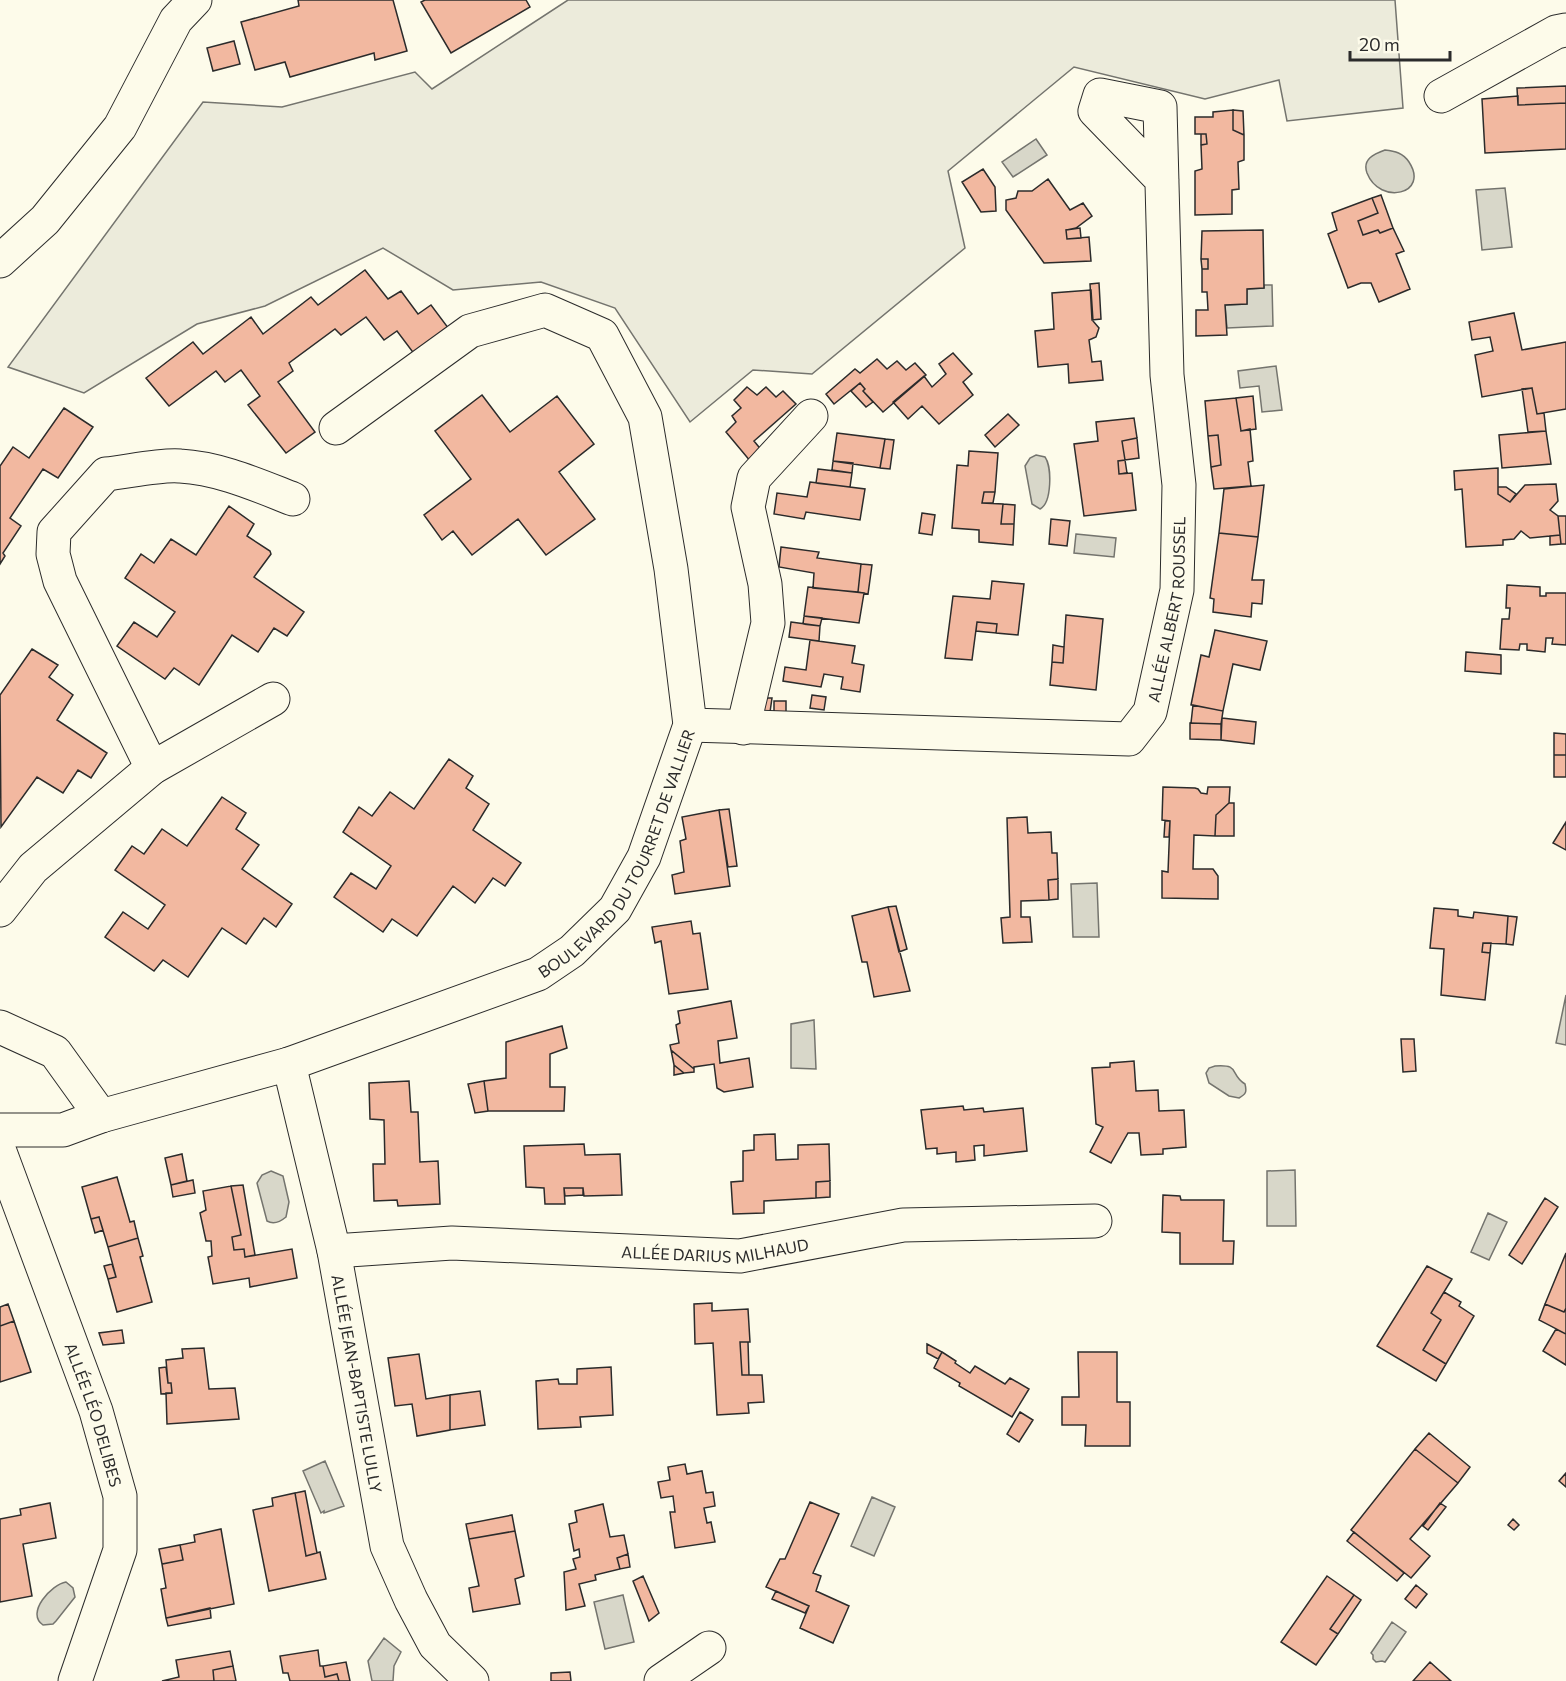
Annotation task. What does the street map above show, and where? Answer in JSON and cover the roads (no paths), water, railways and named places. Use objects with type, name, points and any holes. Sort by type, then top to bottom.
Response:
[{"type":"street","points":[[0,261],[45,220],[120,127],[176,20],[195,0]]},
{"type":"street","points":[[1441,96],[1556,32],[1566,30]]},
{"type":"street","name":"ALLÉE ALBERT ROUSSEL","points":[[690,725],[1129,739],[1150,712],[1177,590],[1179,485],[1167,375],[1162,180]]},
{"type":"street","name":"BOULEVARD DU TOURRET DE VALLIER","points":[[0,1130],[63,1130],[101,1116],[289,1064],[538,974],[572,951],[615,909],[644,857],[690,725],[671,569],[645,417],[602,335],[545,310],[470,331],[336,428]]},
{"type":"street","points":[[742,728],[768,623],[765,584],[748,507],[754,478],[811,416]]},
{"type":"street","points":[[152,768],[60,581],[53,555],[54,532],[106,474],[179,465],[225,475],[293,499]]},
{"type":"street","points":[[0,910],[33,868],[152,768],[273,699]]},
{"type":"street","points":[[0,1027],[55,1052],[101,1116]]},
{"type":"street","name":"ALLÉE JEAN-BAPTISTE LULLY","points":[[289,1064],[334,1251],[387,1546],[411,1600],[435,1645],[472,1681]]},
{"type":"street","name":"ALLÉE LÉO DELIBES","points":[[0,1152],[96,1411],[120,1496],[120,1550],[75,1681]]},
{"type":"street","name":"ALLÉE DARIUS MILHAUD","points":[[334,1251],[452,1243],[740,1256],[903,1226],[1095,1221]]},
{"type":"street","points":[[662,1681],[709,1648]]}]
